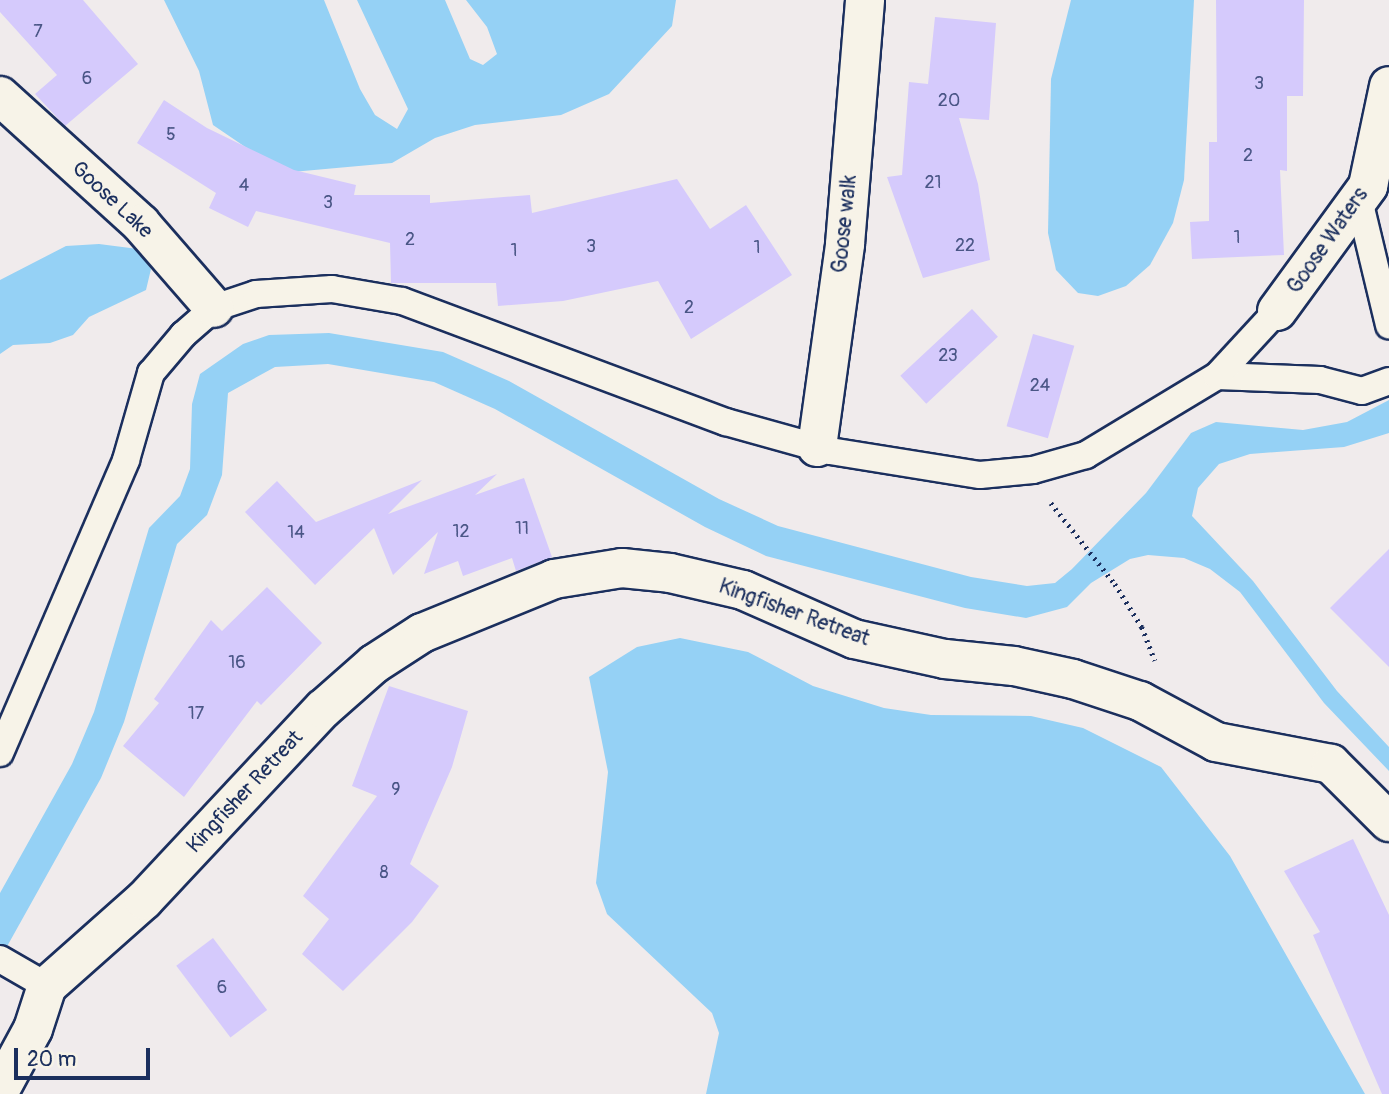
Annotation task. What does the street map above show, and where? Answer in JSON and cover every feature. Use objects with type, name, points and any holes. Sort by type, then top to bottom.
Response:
[{"type":"street","name":"Goose walk","points":[[817,447],[845,244],[865,0]]},
{"type":"street","name":"Goose Waters","points":[[1277,311],[1374,178],[1389,86]]},
{"type":"street","name":"Goose Lake","points":[[1,98],[141,224],[215,308]]},
{"type":"street","name":"Kingfisher Retreat","points":[[0,1090],[28,1040],[47,986],[144,900],[323,709],[374,664],[422,633],[554,579],[622,568],[670,572],[743,590],[855,639],[945,659],[1014,666],[1073,679],[1140,701],[1216,742],[1249,751],[1331,764],[1389,822]]},
{"type":"lane","points":[[1374,178],[1389,325]]},
{"type":"lane","points":[[0,753],[125,460],[151,373],[183,335],[215,308],[256,294],[332,289],[402,301],[726,422],[817,447],[903,466],[980,475],[1033,470],[1086,455],[1217,376],[1277,311]]},
{"type":"lane","points":[[1217,376],[1320,380],[1362,391],[1389,381]]},
{"type":"lane","points":[[4,962],[47,986]]},
{"type":"path","points":[[1033,470],[1051,504],[1115,584],[1142,628],[1177,721]]},
{"type":"water","points":[[164,0],[324,0],[360,89],[375,115],[397,129],[408,109],[357,0],[445,0],[470,59],[483,65],[497,54],[487,27],[466,0],[676,0],[672,26],[609,94],[561,115],[475,125],[435,138],[392,163],[292,172],[260,157],[213,125],[199,71]]},
{"type":"water","points":[[1071,0],[1194,0],[1184,180],[1173,223],[1150,265],[1126,286],[1098,296],[1078,293],[1056,270],[1048,233],[1051,79]]},
{"type":"water","points":[[99,244],[138,249],[151,269],[146,290],[89,317],[73,335],[50,343],[13,345],[0,354],[0,280],[66,246]]},
{"type":"water","points":[[329,333],[443,352],[509,381],[719,499],[778,526],[971,577],[1027,586],[1055,583],[1072,569],[1146,493],[1191,433],[1216,422],[1303,430],[1347,422],[1389,400],[1389,433],[1344,447],[1250,454],[1219,464],[1198,488],[1192,516],[1253,581],[1337,691],[1389,747],[1389,771],[1324,703],[1240,592],[1210,569],[1184,558],[1148,555],[1130,559],[1091,583],[1067,607],[1026,618],[965,608],[766,556],[705,527],[495,409],[434,382],[328,364],[275,367],[228,393],[222,475],[207,515],[177,544],[124,722],[101,778],[0,959],[0,893],[72,764],[94,712],[149,528],[180,496],[190,469],[192,404],[200,374],[243,344],[269,335]]},
{"type":"water","points":[[680,638],[748,652],[813,686],[884,708],[931,715],[1031,716],[1083,728],[1161,767],[1230,856],[1365,1094],[706,1094],[719,1033],[712,1013],[607,914],[596,883],[608,772],[589,677],[637,647]]},
{"type":"building","points":[[0,0],[83,0],[138,64],[65,126],[35,94],[57,75],[0,12]]},
{"type":"building","points":[[1216,0],[1304,0],[1303,96],[1287,96],[1287,171],[1280,170],[1284,255],[1192,259],[1190,222],[1209,221],[1209,142],[1217,142]]},
{"type":"building","points":[[935,17],[996,23],[989,120],[959,118],[978,184],[990,260],[923,278],[887,177],[902,175],[909,82],[928,84]]},
{"type":"building","points":[[164,100],[207,128],[294,170],[356,185],[354,195],[430,195],[430,203],[530,195],[532,213],[677,179],[710,229],[746,205],[792,275],[691,339],[658,281],[563,301],[498,306],[496,283],[391,283],[390,243],[256,211],[248,227],[209,208],[216,193],[137,143]]},
{"type":"building","points":[[972,309],[998,337],[926,404],[900,376]]},
{"type":"building","points":[[1033,334],[1074,346],[1048,438],[1007,426]]},
{"type":"building","points":[[497,474],[475,495],[524,478],[552,557],[516,571],[512,558],[463,576],[458,561],[424,574],[438,532],[393,575],[374,528],[315,585],[245,512],[277,481],[316,522],[422,480],[388,514]]},
{"type":"building","points":[[1389,549],[1389,667],[1330,608]]},
{"type":"building","points":[[267,587],[322,643],[261,705],[257,701],[184,797],[123,746],[159,703],[154,699],[211,620],[222,631]]},
{"type":"building","points":[[389,686],[468,711],[452,767],[410,864],[439,886],[412,922],[343,991],[302,954],[329,919],[303,896],[377,796],[352,786]]},
{"type":"building","points":[[1353,839],[1389,915],[1389,1094],[1382,1094],[1313,935],[1320,932],[1284,871]]},
{"type":"building","points":[[213,938],[267,1010],[230,1038],[176,966]]}]
